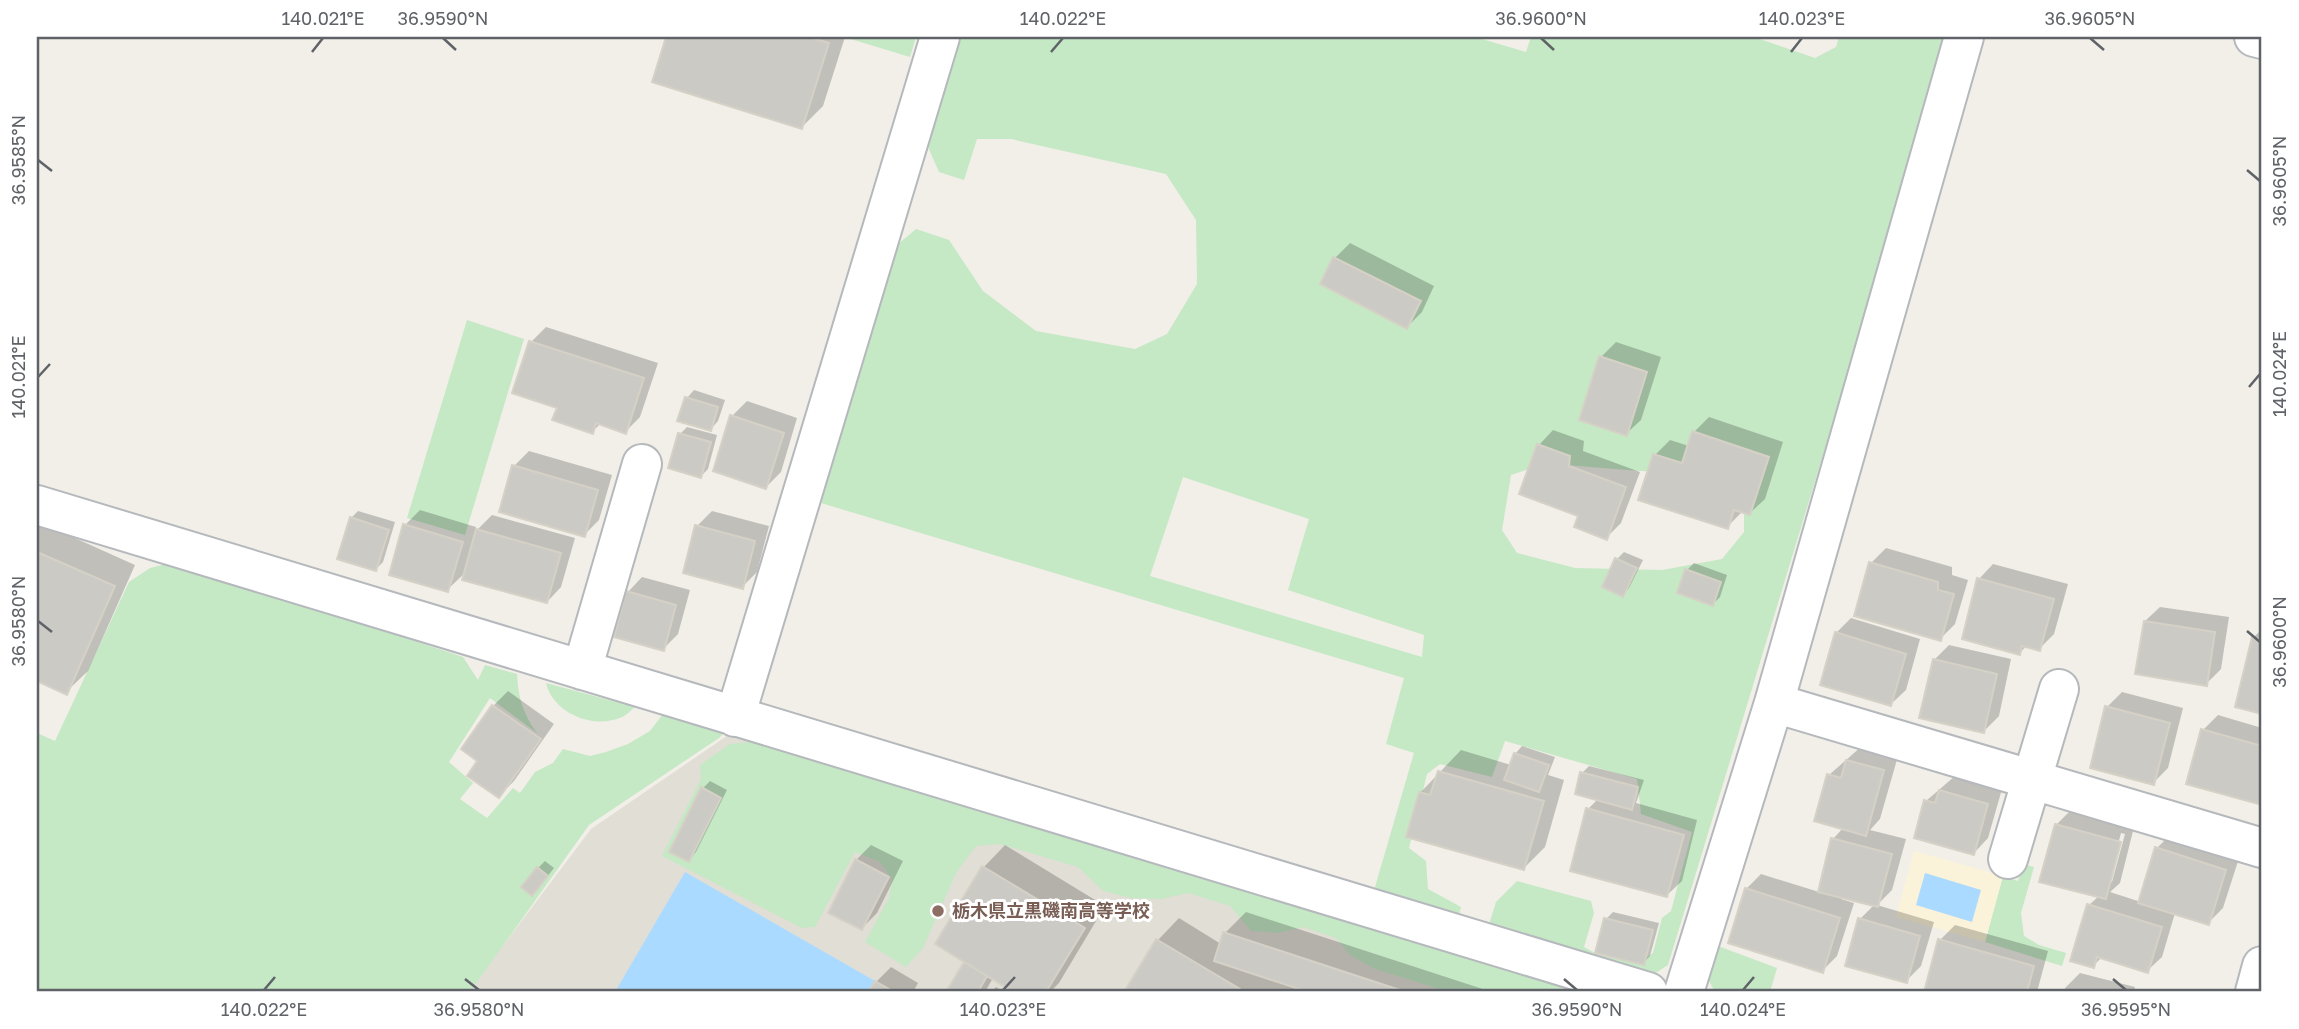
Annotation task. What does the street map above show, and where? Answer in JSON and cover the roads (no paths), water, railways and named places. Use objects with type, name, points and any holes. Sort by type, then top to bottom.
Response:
[{"type":"street","points":[[736,717],[940,37]]},
{"type":"street","points":[[1684,992],[1774,703],[1964,37]]},
{"type":"street","points":[[2254,37],[2262,39]]},
{"type":"street","points":[[582,670],[642,464]]},
{"type":"street","points":[[37,505],[1648,992]]},
{"type":"street","points":[[2008,859],[2059,689]]},
{"type":"street","points":[[1774,703],[2262,848]]},
{"type":"water","points":[[685,872],[875,981],[868,992],[615,992]]},
{"type":"water","points":[[1925,873],[1981,890],[1972,922],[1916,905]]},
{"type":"place","name":"栃木県立黒磯南高等学校","points":[[938,911]]}]
